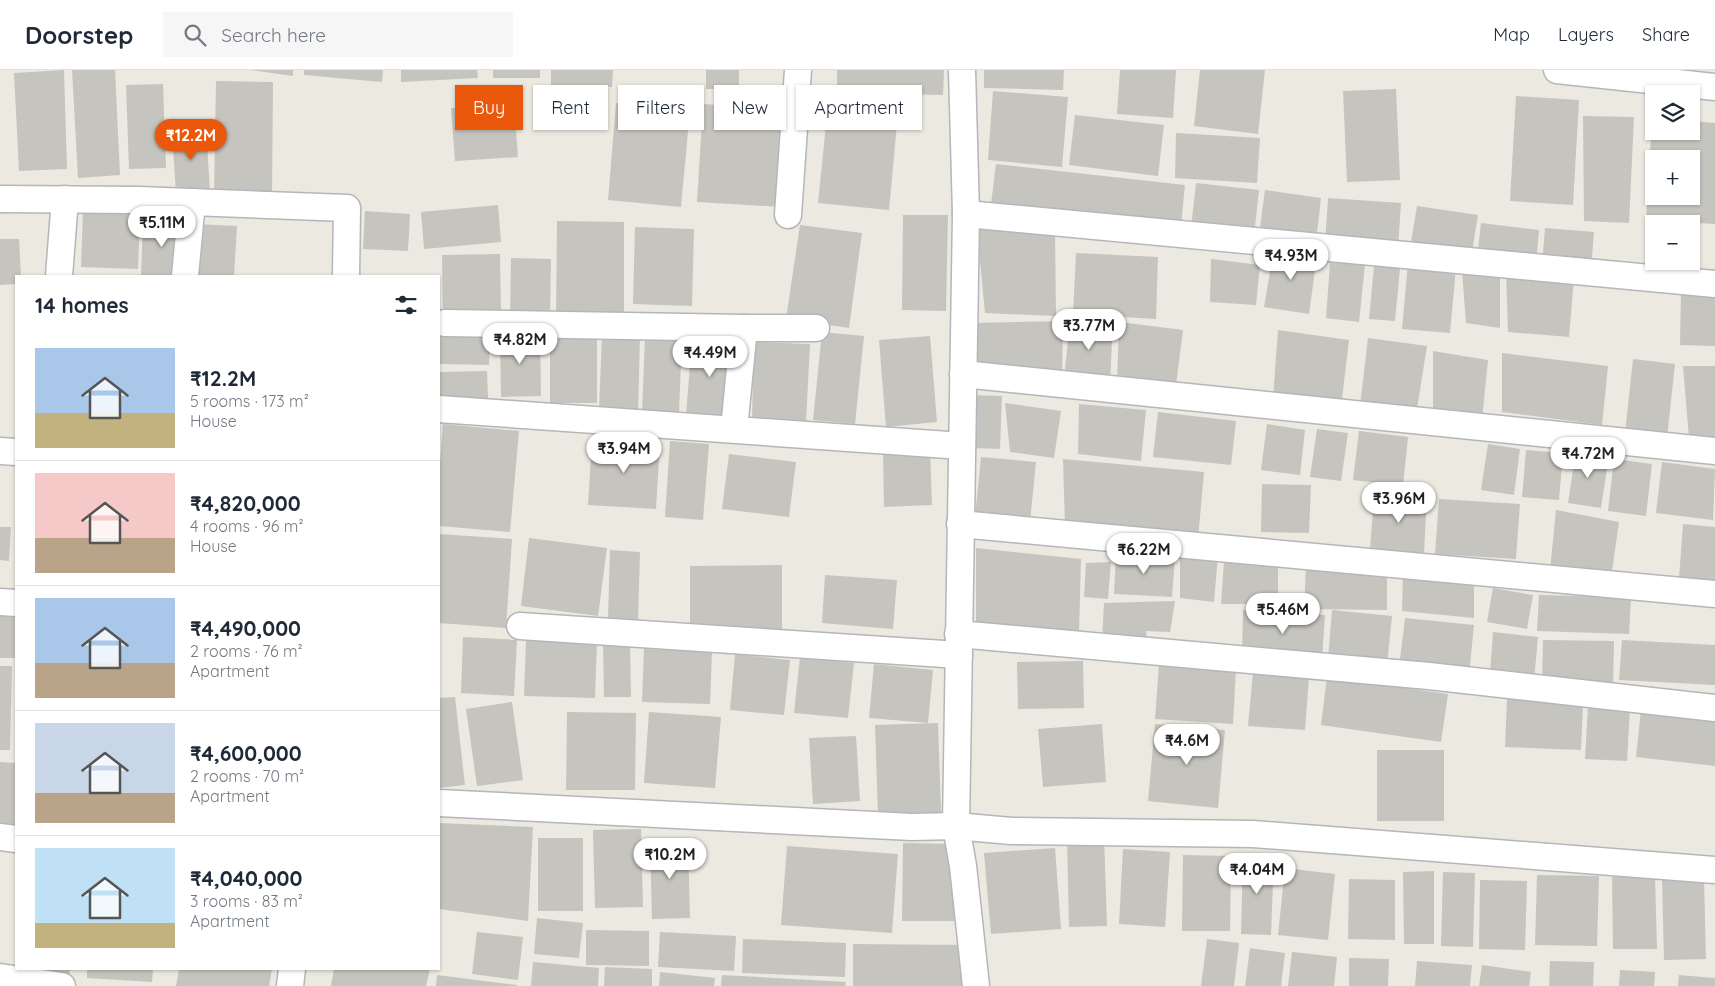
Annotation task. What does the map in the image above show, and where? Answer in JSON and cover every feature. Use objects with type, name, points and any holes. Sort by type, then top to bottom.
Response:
[{"type":"street","points":[[788,215],[798,70]]},
{"type":"street","points":[[962,70],[966,214],[956,826],[963,866],[976,986]]},
{"type":"street","points":[[1557,70],[1715,87]]},
{"type":"street","points":[[0,199],[192,202],[348,208],[346,275]]},
{"type":"street","points":[[59,275],[65,199]]},
{"type":"street","points":[[185,275],[192,202]]},
{"type":"street","points":[[966,214],[1715,284]]},
{"type":"street","points":[[445,323],[816,328]]},
{"type":"street","points":[[734,429],[744,328]]},
{"type":"street","points":[[963,374],[1715,451]]},
{"type":"street","points":[[440,409],[962,446]]},
{"type":"street","points":[[0,451],[15,452]]},
{"type":"street","points":[[960,524],[1715,594]]},
{"type":"street","points":[[0,602],[15,603]]},
{"type":"street","points":[[520,626],[958,645],[1429,676],[1715,708]]},
{"type":"street","points":[[440,803],[912,827],[956,826],[1011,830],[1253,834],[1715,870]]},
{"type":"street","points":[[0,837],[15,839]]},
{"type":"street","points":[[290,986],[292,970]]},
{"type":"street","points":[[0,977],[62,986]]},
{"type":"building","points":[[64,70],[67,169],[19,171],[14,73]]},
{"type":"building","points":[[72,70],[115,70],[120,175],[78,178]]},
{"type":"building","points":[[250,70],[293,70],[293,76]]},
{"type":"building","points":[[304,70],[383,70],[382,82],[304,75]]},
{"type":"building","points":[[401,70],[477,70],[478,78],[401,82]]},
{"type":"building","points":[[493,70],[540,70],[540,78],[493,78]]},
{"type":"building","points":[[551,70],[613,70],[612,87],[608,87],[608,85],[551,85]]},
{"type":"building","points":[[706,70],[739,70],[739,85],[714,85],[714,89],[706,89]]},
{"type":"building","points":[[837,70],[944,70],[943,95],[922,95],[922,85],[837,85]]},
{"type":"building","points":[[984,70],[1064,70],[1063,90],[984,88]]},
{"type":"building","points":[[1120,70],[1176,70],[1173,118],[1117,114]]},
{"type":"building","points":[[1200,70],[1265,70],[1258,134],[1194,126]]},
{"type":"building","points":[[216,81],[273,82],[272,196],[214,195]]},
{"type":"building","points":[[163,84],[166,168],[129,169],[126,85]]},
{"type":"building","points":[[1396,89],[1400,180],[1347,182],[1343,91]]},
{"type":"building","points":[[993,91],[1068,97],[1062,167],[988,160]]},
{"type":"building","points":[[1516,96],[1579,100],[1573,205],[1510,201]]},
{"type":"building","points":[[616,103],[618,103],[618,130],[688,130],[681,207],[608,200]]},
{"type":"building","points":[[704,104],[714,105],[714,130],[786,130],[781,207],[697,202],[701,130],[704,130]]},
{"type":"building","points":[[451,108],[455,108],[455,130],[516,130],[518,157],[455,161]]},
{"type":"building","points":[[1075,115],[1164,125],[1158,176],[1069,165]]},
{"type":"building","points":[[1583,116],[1634,117],[1629,223],[1584,221]]},
{"type":"building","points":[[1700,122],[1715,123],[1715,224],[1700,223],[1700,215],[1646,215],[1647,205],[1700,205],[1700,150],[1650,150],[1651,140],[1700,140]]},
{"type":"building","points":[[206,128],[210,192],[176,194],[172,130]]},
{"type":"building","points":[[825,130],[896,130],[889,210],[818,203]]},
{"type":"building","points":[[1176,133],[1260,138],[1257,183],[1175,178]]},
{"type":"building","points":[[996,164],[1185,185],[1181,225],[991,204]]},
{"type":"building","points":[[1196,183],[1259,190],[1254,236],[1191,228]]},
{"type":"building","points":[[1265,190],[1321,198],[1316,242],[1259,235]]},
{"type":"building","points":[[1328,198],[1401,203],[1398,249],[1325,244]]},
{"type":"building","points":[[498,205],[501,242],[424,249],[421,212]]},
{"type":"building","points":[[1417,206],[1478,215],[1471,258],[1410,248]]},
{"type":"building","points":[[83,211],[140,214],[138,269],[81,267]]},
{"type":"building","points":[[365,211],[410,214],[408,251],[363,249]]},
{"type":"building","points":[[903,215],[948,215],[946,311],[902,310]]},
{"type":"building","points":[[143,219],[183,220],[181,275],[141,275]]},
{"type":"building","points":[[557,221],[624,222],[624,319],[556,319]]},
{"type":"building","points":[[1481,223],[1539,230],[1536,265],[1477,258]]},
{"type":"building","points":[[196,224],[237,226],[234,275],[194,275]]},
{"type":"building","points":[[800,225],[862,233],[849,328],[786,319]]},
{"type":"building","points":[[635,227],[694,229],[692,306],[633,304]]},
{"type":"building","points":[[1545,228],[1594,232],[1591,270],[1542,266]]},
{"type":"building","points":[[977,230],[1055,231],[1056,316],[985,313]]},
{"type":"building","points":[[0,239],[19,239],[21,275],[15,275],[15,284],[0,285]]},
{"type":"building","points":[[1274,248],[1317,256],[1309,314],[1264,307]]},
{"type":"building","points":[[1076,253],[1158,257],[1156,319],[1073,314]]},
{"type":"building","points":[[500,254],[501,315],[443,316],[442,255]]},
{"type":"building","points":[[511,258],[551,259],[550,317],[510,317]]},
{"type":"building","points":[[1211,259],[1260,265],[1256,305],[1210,302]]},
{"type":"building","points":[[1330,263],[1365,264],[1359,322],[1326,318]]},
{"type":"building","points":[[1408,263],[1456,267],[1450,333],[1402,329]]},
{"type":"building","points":[[1374,266],[1400,268],[1395,321],[1369,319]]},
{"type":"building","points":[[1462,271],[1500,275],[1500,328],[1466,323]]},
{"type":"building","points":[[1506,272],[1574,279],[1569,337],[1508,332]]},
{"type":"building","points":[[1681,293],[1715,294],[1715,346],[1680,345]]},
{"type":"building","points":[[1070,319],[1113,319],[1110,383],[1064,380]]},
{"type":"building","points":[[1063,321],[1062,379],[977,370],[974,323]]},
{"type":"building","points":[[1119,322],[1183,330],[1175,393],[1117,384]]},
{"type":"building","points":[[440,330],[490,331],[489,365],[440,364]]},
{"type":"building","points":[[1278,330],[1349,340],[1341,407],[1273,398]]},
{"type":"building","points":[[822,332],[864,336],[855,424],[813,420]]},
{"type":"building","points":[[540,333],[541,396],[501,397],[500,334]]},
{"type":"building","points":[[550,334],[597,334],[597,403],[550,403]]},
{"type":"building","points":[[602,336],[640,337],[638,412],[599,410]]},
{"type":"building","points":[[930,336],[937,422],[886,427],[879,340]]},
{"type":"building","points":[[645,337],[682,338],[679,413],[642,412]]},
{"type":"building","points":[[1368,338],[1427,346],[1416,415],[1360,406]]},
{"type":"building","points":[[692,339],[733,342],[727,418],[686,415]]},
{"type":"building","points":[[754,342],[810,344],[806,422],[752,420]]},
{"type":"building","points":[[1433,351],[1488,360],[1482,420],[1433,412]]},
{"type":"building","points":[[1502,353],[1608,366],[1602,425],[1502,412]]},
{"type":"building","points":[[1633,359],[1675,364],[1667,438],[1625,433]]},
{"type":"building","points":[[1683,366],[1715,366],[1715,440],[1689,438]]},
{"type":"building","points":[[487,371],[488,398],[440,399],[440,372]]},
{"type":"building","points":[[970,395],[1002,396],[1000,449],[971,448]]},
{"type":"building","points":[[1005,403],[1061,411],[1054,458],[1010,452]]},
{"type":"building","points":[[1079,404],[1146,410],[1141,461],[1078,454]]},
{"type":"building","points":[[1158,412],[1236,421],[1231,465],[1153,457]]},
{"type":"building","points":[[443,424],[519,431],[510,532],[440,526],[440,464]]},
{"type":"building","points":[[1267,424],[1305,430],[1300,475],[1261,470]]},
{"type":"building","points":[[1317,429],[1348,433],[1341,481],[1310,477]]},
{"type":"building","points":[[1359,431],[1408,437],[1403,486],[1353,480]]},
{"type":"building","points":[[592,439],[660,443],[656,509],[588,505]]},
{"type":"building","points":[[670,441],[709,444],[703,520],[665,517]]},
{"type":"building","points":[[1488,444],[1520,449],[1514,495],[1481,490]]},
{"type":"building","points":[[930,450],[932,505],[884,507],[883,451]]},
{"type":"building","points":[[1526,450],[1563,453],[1559,500],[1522,497]]},
{"type":"building","points":[[1576,450],[1609,455],[1601,508],[1568,503]]},
{"type":"building","points":[[729,454],[796,462],[789,517],[722,509]]},
{"type":"building","points":[[981,457],[1036,462],[1030,522],[975,517]]},
{"type":"building","points":[[1063,459],[1204,472],[1198,539],[1065,526]]},
{"type":"building","points":[[1614,459],[1652,464],[1646,516],[1608,511]]},
{"type":"building","points":[[1662,462],[1715,469],[1713,520],[1656,513]]},
{"type":"building","points":[[1262,484],[1311,485],[1309,533],[1261,532]]},
{"type":"building","points":[[1374,494],[1427,497],[1424,553],[1370,550]]},
{"type":"building","points":[[1439,499],[1520,504],[1516,559],[1435,554]]},
{"type":"building","points":[[1556,510],[1619,522],[1611,578],[1550,570]]},
{"type":"building","points":[[1683,524],[1715,527],[1715,581],[1679,578]]},
{"type":"building","points":[[0,527],[11,527],[9,561],[0,560]]},
{"type":"building","points":[[440,534],[512,539],[506,628],[440,623]]},
{"type":"building","points":[[529,538],[607,548],[598,616],[521,606]]},
{"type":"building","points":[[976,548],[1081,559],[1079,633],[976,630]]},
{"type":"building","points":[[610,550],[640,552],[638,620],[608,619]]},
{"type":"building","points":[[1116,554],[1175,557],[1172,597],[1114,594]]},
{"type":"building","points":[[1180,555],[1218,556],[1214,602],[1180,598]]},
{"type":"building","points":[[1224,561],[1278,561],[1278,604],[1221,604]]},
{"type":"building","points":[[1111,562],[1108,599],[1084,597],[1086,563]]},
{"type":"building","points":[[782,565],[782,630],[690,631],[690,566]]},
{"type":"building","points":[[1306,566],[1387,571],[1387,610],[1304,609]]},
{"type":"building","points":[[1403,572],[1474,572],[1474,618],[1402,611]]},
{"type":"building","points":[[825,575],[897,580],[893,629],[822,623]]},
{"type":"building","points":[[1493,588],[1533,595],[1527,629],[1487,622]]},
{"type":"building","points":[[1539,595],[1631,597],[1629,634],[1537,631]]},
{"type":"building","points":[[1175,601],[1170,632],[1146,631],[1148,647],[1102,641],[1104,603]]},
{"type":"building","points":[[1243,610],[1325,615],[1322,660],[1242,655]]},
{"type":"building","points":[[1332,610],[1392,616],[1387,665],[1328,659]]},
{"type":"building","points":[[0,612],[15,613],[15,658],[0,658]]},
{"type":"building","points":[[1405,618],[1474,625],[1469,674],[1399,667]]},
{"type":"building","points":[[1493,632],[1538,637],[1534,681],[1490,675]]},
{"type":"building","points":[[463,637],[517,640],[514,696],[461,693]]},
{"type":"building","points":[[526,639],[597,641],[595,698],[524,696]]},
{"type":"building","points":[[1543,640],[1614,641],[1613,687],[1542,685]]},
{"type":"building","points":[[1622,640],[1715,645],[1715,685],[1619,680]]},
{"type":"building","points":[[630,644],[631,697],[604,697],[603,645]]},
{"type":"building","points":[[644,649],[712,652],[710,704],[642,702]]},
{"type":"building","points":[[735,654],[790,660],[784,715],[730,710]]},
{"type":"building","points":[[800,657],[854,663],[848,718],[794,713]]},
{"type":"building","points":[[1083,661],[1084,708],[1018,709],[1017,662]]},
{"type":"building","points":[[874,664],[933,670],[928,723],[869,718]]},
{"type":"building","points":[[1159,664],[1236,669],[1233,724],[1155,719]]},
{"type":"building","points":[[0,666],[12,666],[10,750],[0,750]]},
{"type":"building","points":[[1253,672],[1309,677],[1305,730],[1248,726]]},
{"type":"building","points":[[1327,677],[1448,694],[1441,742],[1321,725]]},
{"type":"building","points":[[455,697],[465,785],[440,788],[440,698]]},
{"type":"building","points":[[1507,699],[1583,702],[1581,750],[1505,747]]},
{"type":"building","points":[[512,702],[523,780],[477,786],[466,709]]},
{"type":"building","points":[[1588,706],[1630,709],[1627,761],[1585,759]]},
{"type":"building","points":[[1641,710],[1715,717],[1715,766],[1636,757]]},
{"type":"building","points":[[567,712],[636,713],[635,790],[566,790]]},
{"type":"building","points":[[649,712],[721,717],[715,788],[644,783]]},
{"type":"building","points":[[938,723],[941,812],[878,814],[875,725]]},
{"type":"building","points":[[1102,724],[1106,782],[1043,787],[1038,729]]},
{"type":"building","points":[[1155,724],[1225,730],[1218,808],[1148,801]]},
{"type":"building","points":[[856,736],[860,801],[813,804],[809,738]]},
{"type":"building","points":[[1377,750],[1444,750],[1444,821],[1377,821]]},
{"type":"building","points":[[0,762],[15,763],[15,826],[0,825]]},
{"type":"building","points":[[440,823],[533,827],[528,921],[440,909]]},
{"type":"building","points":[[641,829],[643,907],[595,908],[593,830]]},
{"type":"building","points":[[1104,835],[1107,926],[1069,927],[1067,836]]},
{"type":"building","points":[[538,838],[583,838],[583,911],[538,911]]},
{"type":"building","points":[[688,841],[690,918],[652,919],[650,842]]},
{"type":"building","points":[[903,843],[956,844],[954,921],[902,921]]},
{"type":"building","points":[[787,846],[898,854],[892,933],[781,925]]},
{"type":"building","points":[[1055,848],[1061,929],[991,934],[984,853]]},
{"type":"building","points":[[1123,849],[1170,852],[1165,927],[1119,924]]},
{"type":"building","points":[[1183,855],[1231,856],[1230,931],[1182,931]]},
{"type":"building","points":[[1243,856],[1274,857],[1271,935],[1241,934]]},
{"type":"building","points":[[1285,868],[1335,874],[1328,940],[1278,935]]},
{"type":"building","points":[[1434,871],[1434,944],[1404,944],[1403,872]]},
{"type":"building","points":[[1443,872],[1475,873],[1473,947],[1441,946]]},
{"type":"building","points":[[1537,875],[1599,876],[1597,946],[1535,945]]},
{"type":"building","points":[[1655,876],[1657,949],[1613,949],[1612,877]]},
{"type":"building","points":[[1704,878],[1706,959],[1664,960],[1662,880]]},
{"type":"building","points":[[1349,879],[1395,880],[1395,940],[1348,939]]},
{"type":"building","points":[[1480,880],[1527,881],[1525,950],[1479,949]]},
{"type":"building","points":[[537,918],[583,923],[579,958],[534,954]]},
{"type":"building","points":[[586,930],[649,931],[649,966],[586,965]]},
{"type":"building","points":[[477,932],[523,937],[518,980],[472,974]]},
{"type":"building","points":[[660,932],[736,936],[734,971],[658,967]]},
{"type":"building","points":[[743,939],[846,943],[845,977],[742,973]]},
{"type":"building","points":[[1207,939],[1239,943],[1234,986],[1201,986]]},
{"type":"building","points":[[853,944],[962,945],[962,986],[853,986]]},
{"type":"building","points":[[1250,948],[1285,953],[1281,986],[1245,986]]},
{"type":"building","points":[[1292,952],[1337,957],[1334,986],[1288,986]]},
{"type":"building","points":[[1349,958],[1389,959],[1388,986],[1349,986]]},
{"type":"building","points":[[1417,961],[1472,965],[1470,986],[1415,986]]},
{"type":"building","points":[[1550,961],[1594,962],[1593,986],[1549,986]]},
{"type":"building","points":[[533,962],[599,968],[598,986],[531,986]]},
{"type":"building","points":[[1482,965],[1531,972],[1529,986],[1479,986]]},
{"type":"building","points":[[605,967],[652,969],[652,986],[604,986]]},
{"type":"building","points":[[42,970],[70,970],[69,975]]},
{"type":"building","points":[[87,970],[153,970],[152,982],[87,978]]},
{"type":"building","points":[[179,970],[272,970],[269,986],[176,986]]},
{"type":"building","points":[[334,970],[430,970],[426,986],[331,986]]},
{"type":"building","points":[[1620,970],[1655,972],[1654,986],[1619,986]]},
{"type":"building","points":[[660,972],[715,978],[714,986],[659,986]]},
{"type":"building","points":[[437,975],[517,985],[517,986],[436,986]]},
{"type":"building","points":[[722,975],[846,982],[845,986],[721,986]]},
{"type":"building","points":[[1679,975],[1715,978],[1715,986],[1678,986]]}]
